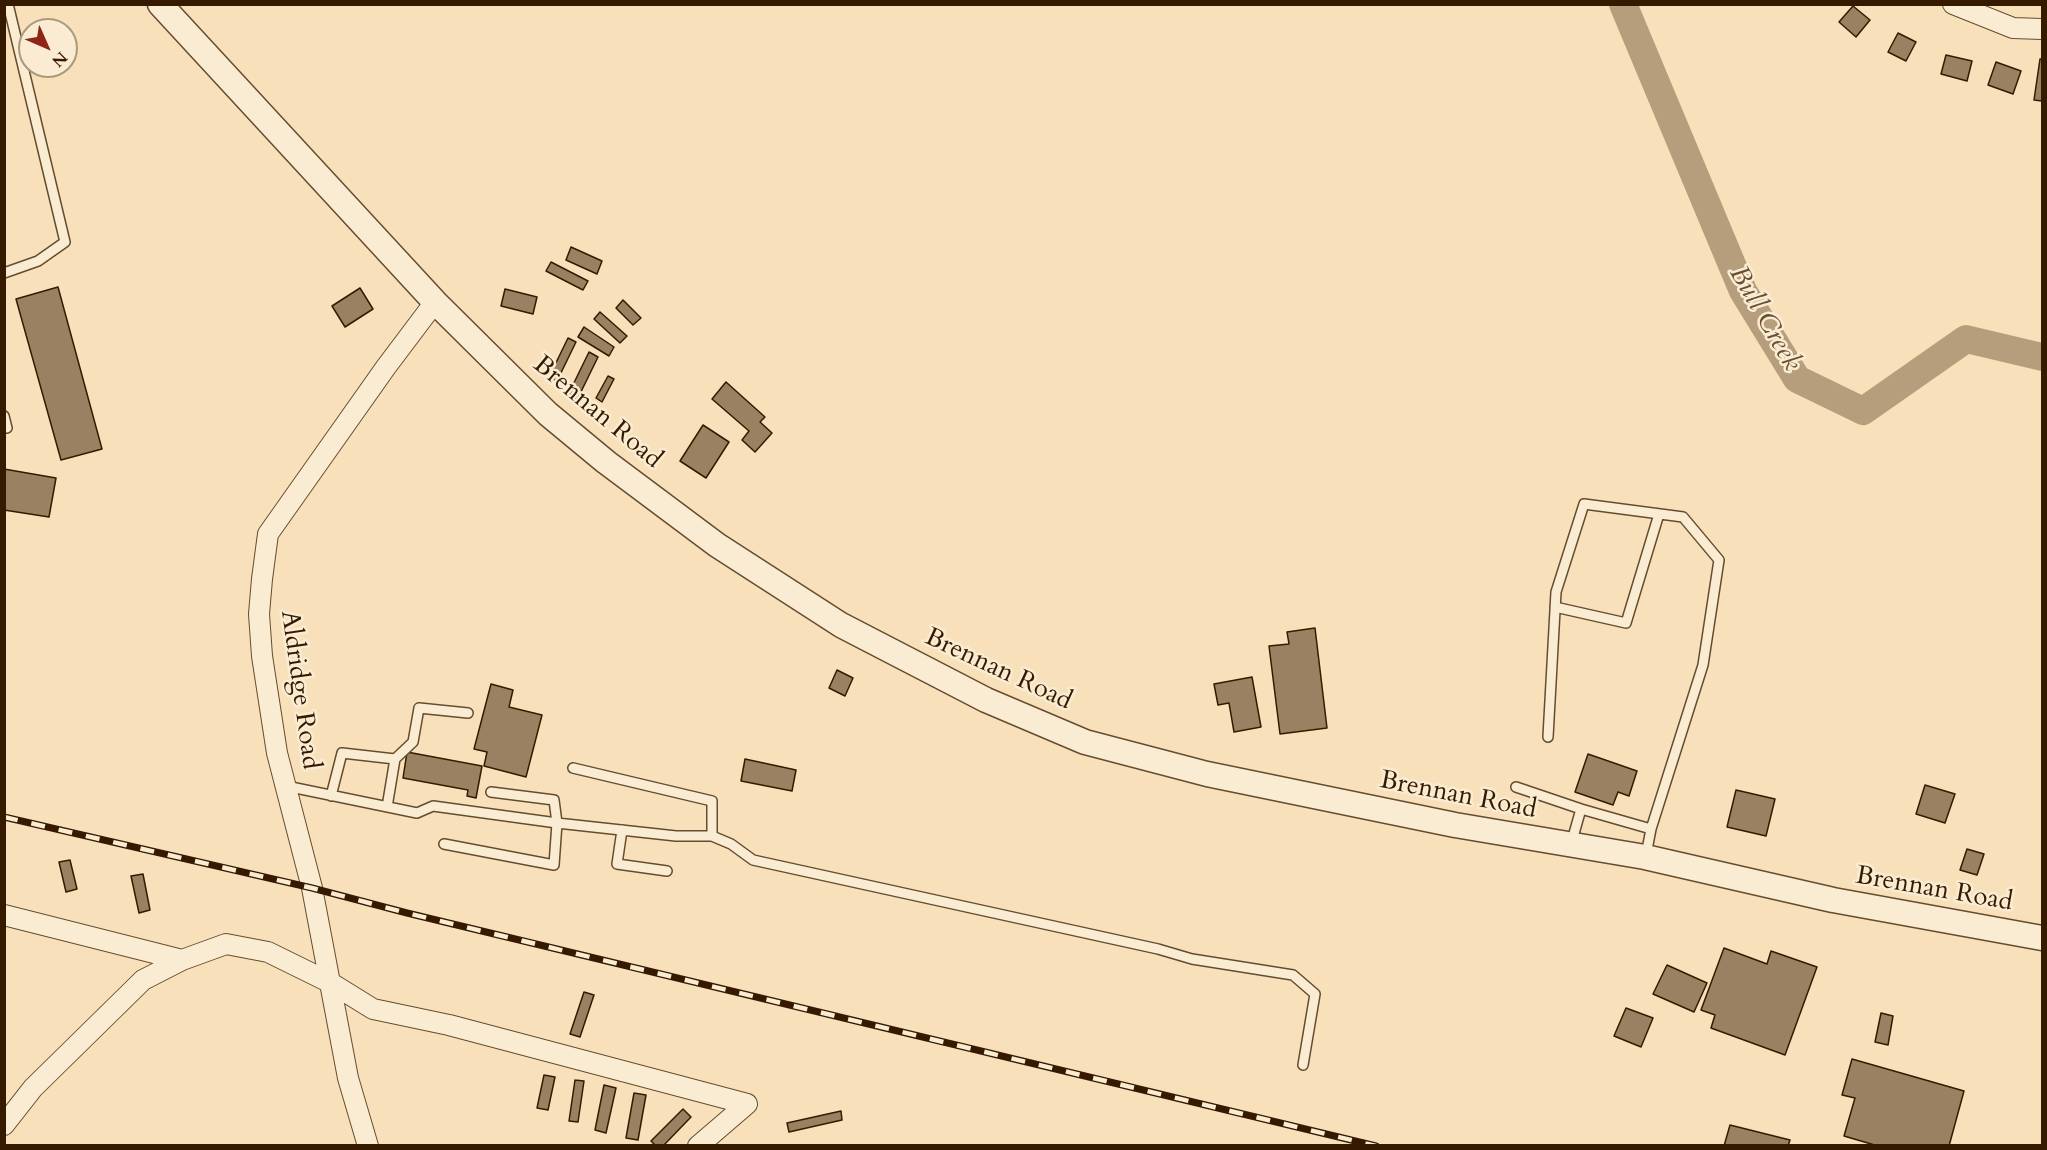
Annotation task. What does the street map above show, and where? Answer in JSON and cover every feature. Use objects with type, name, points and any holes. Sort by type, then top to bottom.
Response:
[{"type":"street","name":"Brennan Road","points":[[160,4],[435,302],[548,414],[606,462],[717,545],[841,625],[986,700],[1085,741],[1207,774],[1455,825],[1645,858],[1833,900],[2043,938]]},
{"type":"street","points":[[1953,4],[2013,28],[2043,28]]},
{"type":"street","name":"Aldridge Road","points":[[368,1146],[348,1078],[312,888],[277,753],[262,656],[259,614],[268,534],[379,376],[435,302]]},
{"type":"street","points":[[4,915],[182,960]]},
{"type":"street","points":[[4,1125],[33,1088],[143,980],[182,960],[226,944],[268,952],[331,983],[373,1009],[449,1025],[747,1104],[698,1146]]},
{"type":"lane","points":[[4,273],[38,261],[64,242],[8,4]]},
{"type":"lane","points":[[4,416],[7,428],[4,428]]},
{"type":"lane","points":[[1548,737],[1556,592],[1584,504],[1683,517],[1719,560],[1703,664],[1651,829],[1645,858]]},
{"type":"lane","points":[[1555,607],[1626,623],[1659,514]]},
{"type":"lane","points":[[387,807],[395,759],[413,742],[419,708],[468,713]]},
{"type":"lane","points":[[331,796],[342,753],[395,759]]},
{"type":"lane","points":[[573,768],[712,801],[712,836]]},
{"type":"lane","points":[[286,786],[417,813],[433,806],[676,836],[712,836],[731,844],[753,860],[1158,949],[1192,959],[1293,975],[1315,994],[1303,1065]]},
{"type":"lane","points":[[1516,787],[1651,829]]},
{"type":"lane","points":[[444,844],[554,865],[557,823],[554,800],[491,792]]},
{"type":"lane","points":[[1570,846],[1581,809]]},
{"type":"lane","points":[[622,830],[617,864],[667,871]]},
{"type":"building","points":[[1853,6],[1870,20],[1856,37],[1839,22]]},
{"type":"building","points":[[1898,33],[1916,42],[1906,61],[1888,52]]},
{"type":"building","points":[[1946,55],[1972,61],[1967,81],[1941,74]]},
{"type":"building","points":[[2040,59],[2042,59],[2042,101],[2034,100]]},
{"type":"building","points":[[1996,62],[2021,71],[2013,94],[1988,85]]},
{"type":"building","points":[[571,247],[602,261],[597,274],[566,260]]},
{"type":"building","points":[[551,262],[588,281],[583,290],[546,271]]},
{"type":"building","points":[[58,287],[102,449],[61,460],[16,299]]},
{"type":"building","points":[[360,288],[373,309],[345,327],[332,306]]},
{"type":"building","points":[[505,289],[537,297],[533,314],[501,306]]},
{"type":"building","points":[[623,300],[641,318],[633,325],[616,308]]},
{"type":"building","points":[[600,312],[627,336],[620,343],[594,319]]},
{"type":"building","points":[[584,327],[614,347],[609,356],[578,337]]},
{"type":"building","points":[[568,338],[576,342],[557,381],[549,377]]},
{"type":"building","points":[[589,352],[598,357],[577,400],[568,395]]},
{"type":"building","points":[[608,376],[614,379],[602,402],[596,398]]},
{"type":"building","points":[[726,382],[765,417],[760,422],[772,433],[755,452],[742,440],[749,431],[712,399]]},
{"type":"building","points":[[703,425],[729,442],[706,478],[680,461]]},
{"type":"building","points":[[4,469],[56,478],[49,517],[4,510]]},
{"type":"building","points":[[1315,628],[1327,728],[1280,734],[1269,646],[1289,644],[1287,632]]},
{"type":"building","points":[[837,670],[853,678],[845,696],[829,688]]},
{"type":"building","points":[[1252,677],[1261,727],[1234,732],[1229,703],[1218,705],[1214,684]]},
{"type":"building","points":[[491,684],[513,690],[509,707],[542,715],[526,777],[484,766],[487,752],[474,749]]},
{"type":"building","points":[[407,752],[482,766],[476,798],[467,796],[468,790],[403,778]]},
{"type":"building","points":[[1588,754],[1637,771],[1629,796],[1618,792],[1613,805],[1575,792]]},
{"type":"building","points":[[745,759],[796,770],[792,791],[741,781]]},
{"type":"building","points":[[1925,785],[1955,794],[1945,823],[1916,814]]},
{"type":"building","points":[[1736,790],[1775,799],[1766,836],[1727,827]]},
{"type":"building","points":[[1967,849],[1984,854],[1977,875],[1960,870]]},
{"type":"building","points":[[70,860],[77,889],[66,892],[59,862]]},
{"type":"building","points":[[143,874],[150,910],[139,913],[131,876]]},
{"type":"building","points":[[1724,948],[1767,964],[1771,951],[1817,967],[1785,1055],[1711,1028],[1715,1015],[1701,1010]]},
{"type":"building","points":[[1667,965],[1707,983],[1694,1012],[1653,994]]},
{"type":"building","points":[[584,992],[594,995],[580,1037],[570,1034]]},
{"type":"building","points":[[1626,1008],[1653,1018],[1641,1047],[1614,1036]]},
{"type":"building","points":[[1881,1013],[1893,1016],[1888,1045],[1875,1042]]},
{"type":"building","points":[[1852,1059],[1964,1091],[1949,1146],[1878,1146],[1844,1136],[1855,1098],[1842,1095]]},
{"type":"building","points":[[544,1075],[555,1077],[548,1110],[537,1108]]},
{"type":"building","points":[[575,1080],[584,1081],[578,1122],[569,1121]]},
{"type":"building","points":[[604,1085],[616,1088],[606,1133],[595,1130]]},
{"type":"building","points":[[634,1093],[646,1095],[638,1140],[626,1138]]},
{"type":"building","points":[[683,1109],[691,1117],[663,1146],[656,1146],[651,1141]]},
{"type":"building","points":[[841,1111],[842,1120],[789,1132],[787,1123]]},
{"type":"building","points":[[1730,1125],[1790,1140],[1788,1146],[1724,1146]]},
{"type":"waterway","name":"Bull Creek","points":[[1623,4],[1743,291],[1797,379],[1863,411],[1966,339],[2042,357]]},
{"type":"railway","points":[[4,817],[312,888],[407,913],[1376,1146]]}]
